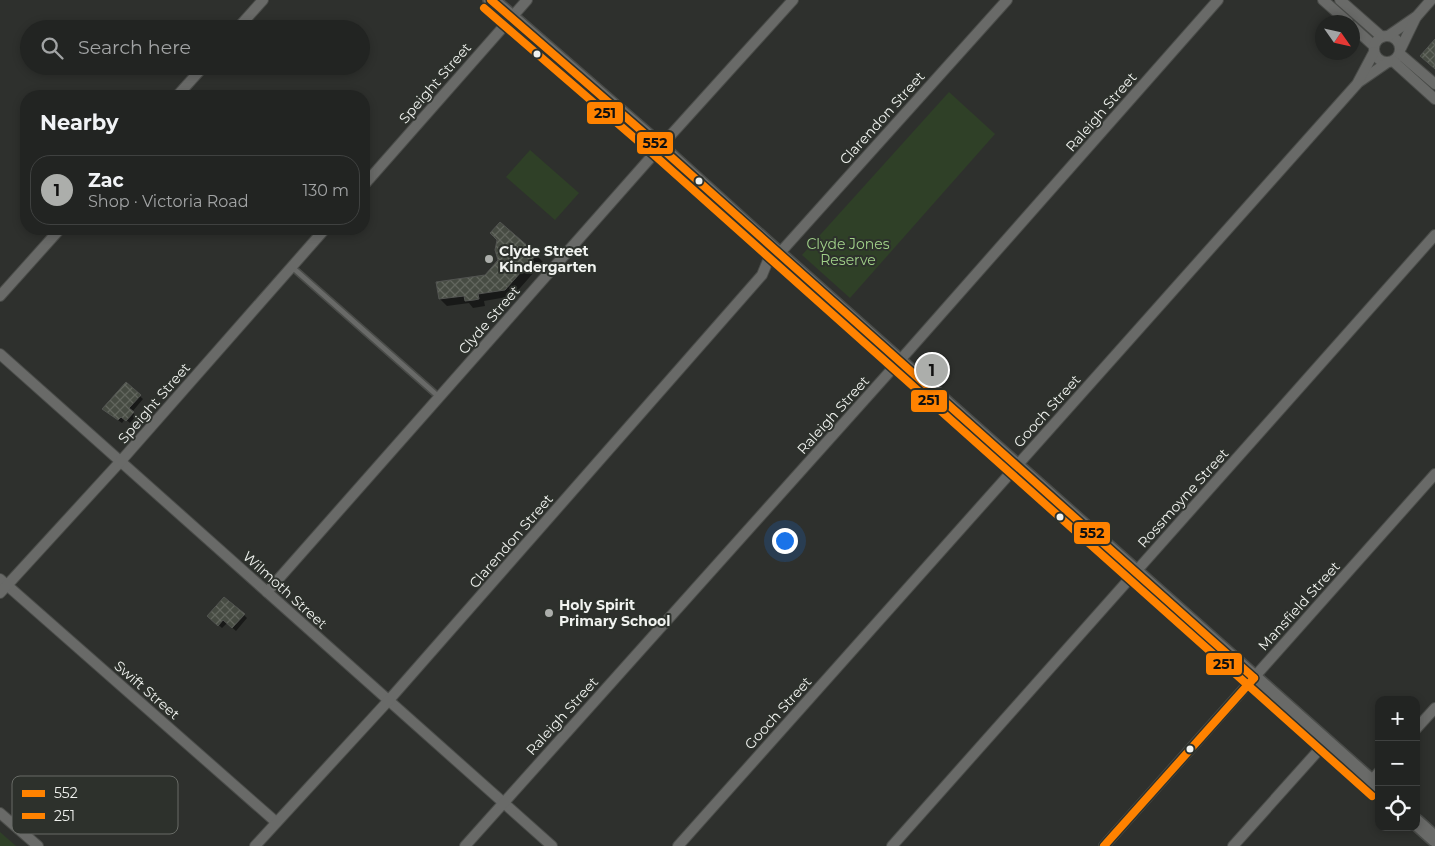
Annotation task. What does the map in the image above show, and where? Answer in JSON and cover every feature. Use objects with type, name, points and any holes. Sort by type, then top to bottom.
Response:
[{"type":"street","points":[[245,20],[263,0]]},
{"type":"street","points":[[491,0],[660,147],[778,255],[1326,742],[1375,780]]},
{"type":"street","name":"Speight Street","points":[[370,178],[527,0]]},
{"type":"street","name":"Clyde Street","points":[[267,592],[660,147],[793,0]]},
{"type":"street","name":"Clarendon Street","points":[[778,255],[1007,0]]},
{"type":"street","name":"Raleigh Street","points":[[465,846],[899,362],[1218,0]]},
{"type":"street","points":[[1323,0],[1340,15]]},
{"type":"street","points":[[1340,0],[1385,37],[1397,40],[1395,56]]},
{"type":"street","name":"Gooch Street","points":[[678,846],[1356,84],[1395,56],[1417,16],[1431,0]]},
{"type":"street","name":"Gooch Street","points":[[1385,37],[1417,16]]},
{"type":"street","points":[[1360,34],[1374,49],[1378,59],[1395,56],[1435,84]]},
{"type":"street","points":[[1374,49],[1379,39],[1385,37]]},
{"type":"street","name":"Gooch Street","points":[[1356,84],[1374,49]]},
{"type":"street","points":[[1395,56],[1435,99]]},
{"type":"street","points":[[182,90],[196,75]]},
{"type":"street","points":[[0,296],[55,235]]},
{"type":"street","name":"Speight Street","points":[[2,586],[120,462],[320,235]]},
{"type":"street","name":"Rossmoyne Street","points":[[892,846],[1435,235]]},
{"type":"street","name":"Clarendon Street","points":[[256,846],[389,700],[762,275],[769,258],[767,244]]},
{"type":"street","name":"Wilmoth Street","points":[[0,354],[552,846]]},
{"type":"street","name":"Mansfield Street","points":[[1104,846],[1435,474]]},
{"type":"street","name":"Swift Street","points":[[2,586],[276,822]]},
{"type":"street","points":[[1420,725],[1435,708]]},
{"type":"street","points":[[1233,846],[1326,742]]},
{"type":"street","points":[[0,813],[12,823]]},
{"type":"street","points":[[1420,826],[1435,839]]},
{"type":"street","points":[[24,834],[38,846]]},
{"type":"lane","points":[[292,267],[439,397]]},
{"type":"green space","name":"Clyde Jones Reserve","points":[[949,92],[995,134],[850,298],[802,255]]},
{"type":"green space","points":[[530,150],[579,193],[555,220],[506,177]]},
{"type":"green space","points":[[0,832],[16,846],[0,846]]},
{"type":"building","points":[[1435,39],[1435,69],[1420,56]]},
{"type":"building","points":[[500,222],[537,254],[505,290],[478,294],[479,299],[474,300],[465,301],[464,296],[439,299],[436,282],[485,275],[498,260],[495,250],[497,240],[490,233]]},
{"type":"building","points":[[126,382],[141,395],[129,408],[134,412],[126,421],[121,417],[118,420],[102,409]]},
{"type":"building","points":[[224,597],[245,614],[232,628],[223,620],[218,626],[207,616]]},
{"type":"transit line","name":"552","points":[[491,0],[660,147],[1254,678]]},
{"type":"transit line","name":"251","points":[[484,8],[653,154],[1372,796]]},
{"type":"transit line","name":"552","points":[[1104,846],[1254,678]]},
{"type":"place","name":"Clyde Street Kindergarten","points":[[489,259]]},
{"type":"place","name":"Zac","points":[[932,370]]},
{"type":"place","name":"Holy Spirit Primary School","points":[[549,613]]}]
